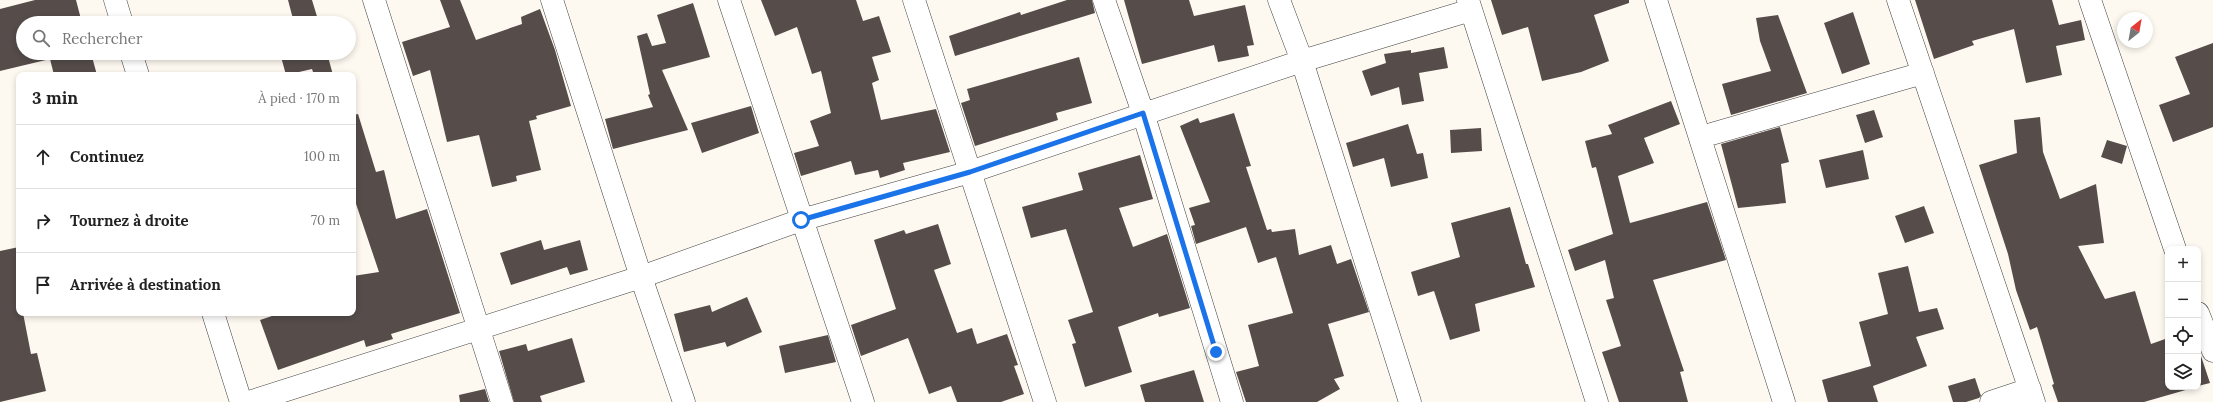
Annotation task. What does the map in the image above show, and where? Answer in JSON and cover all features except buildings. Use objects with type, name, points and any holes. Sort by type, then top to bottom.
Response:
[{"type":"street","points":[[115,0],[120,16]]},
{"type":"street","points":[[374,0],[502,402]]},
{"type":"street","points":[[552,0],[641,277],[684,402]]},
{"type":"street","points":[[729,0],[801,220],[863,402]]},
{"type":"street","points":[[914,0],[1045,402]]},
{"type":"street","points":[[1104,0],[1143,113],[1232,402]]},
{"type":"street","points":[[1279,0],[1302,62],[1410,402]]},
{"type":"street","points":[[1656,0],[1701,137],[1784,402]]},
{"type":"street","points":[[1898,0],[2032,396],[1991,402]]},
{"type":"street","points":[[2090,0],[2174,246]]},
{"type":"street","points":[[249,402],[641,277],[801,220],[970,172],[1470,5],[1597,402]]},
{"type":"street","points":[[133,60],[137,72]]},
{"type":"street","points":[[1701,137],[1923,72]]},
{"type":"street","points":[[213,316],[241,402]]},
{"type":"street","points":[[2200,318],[2213,352]]},
{"type":"route","points":[[801,220],[970,172],[1143,113],[1216,352]]}]
